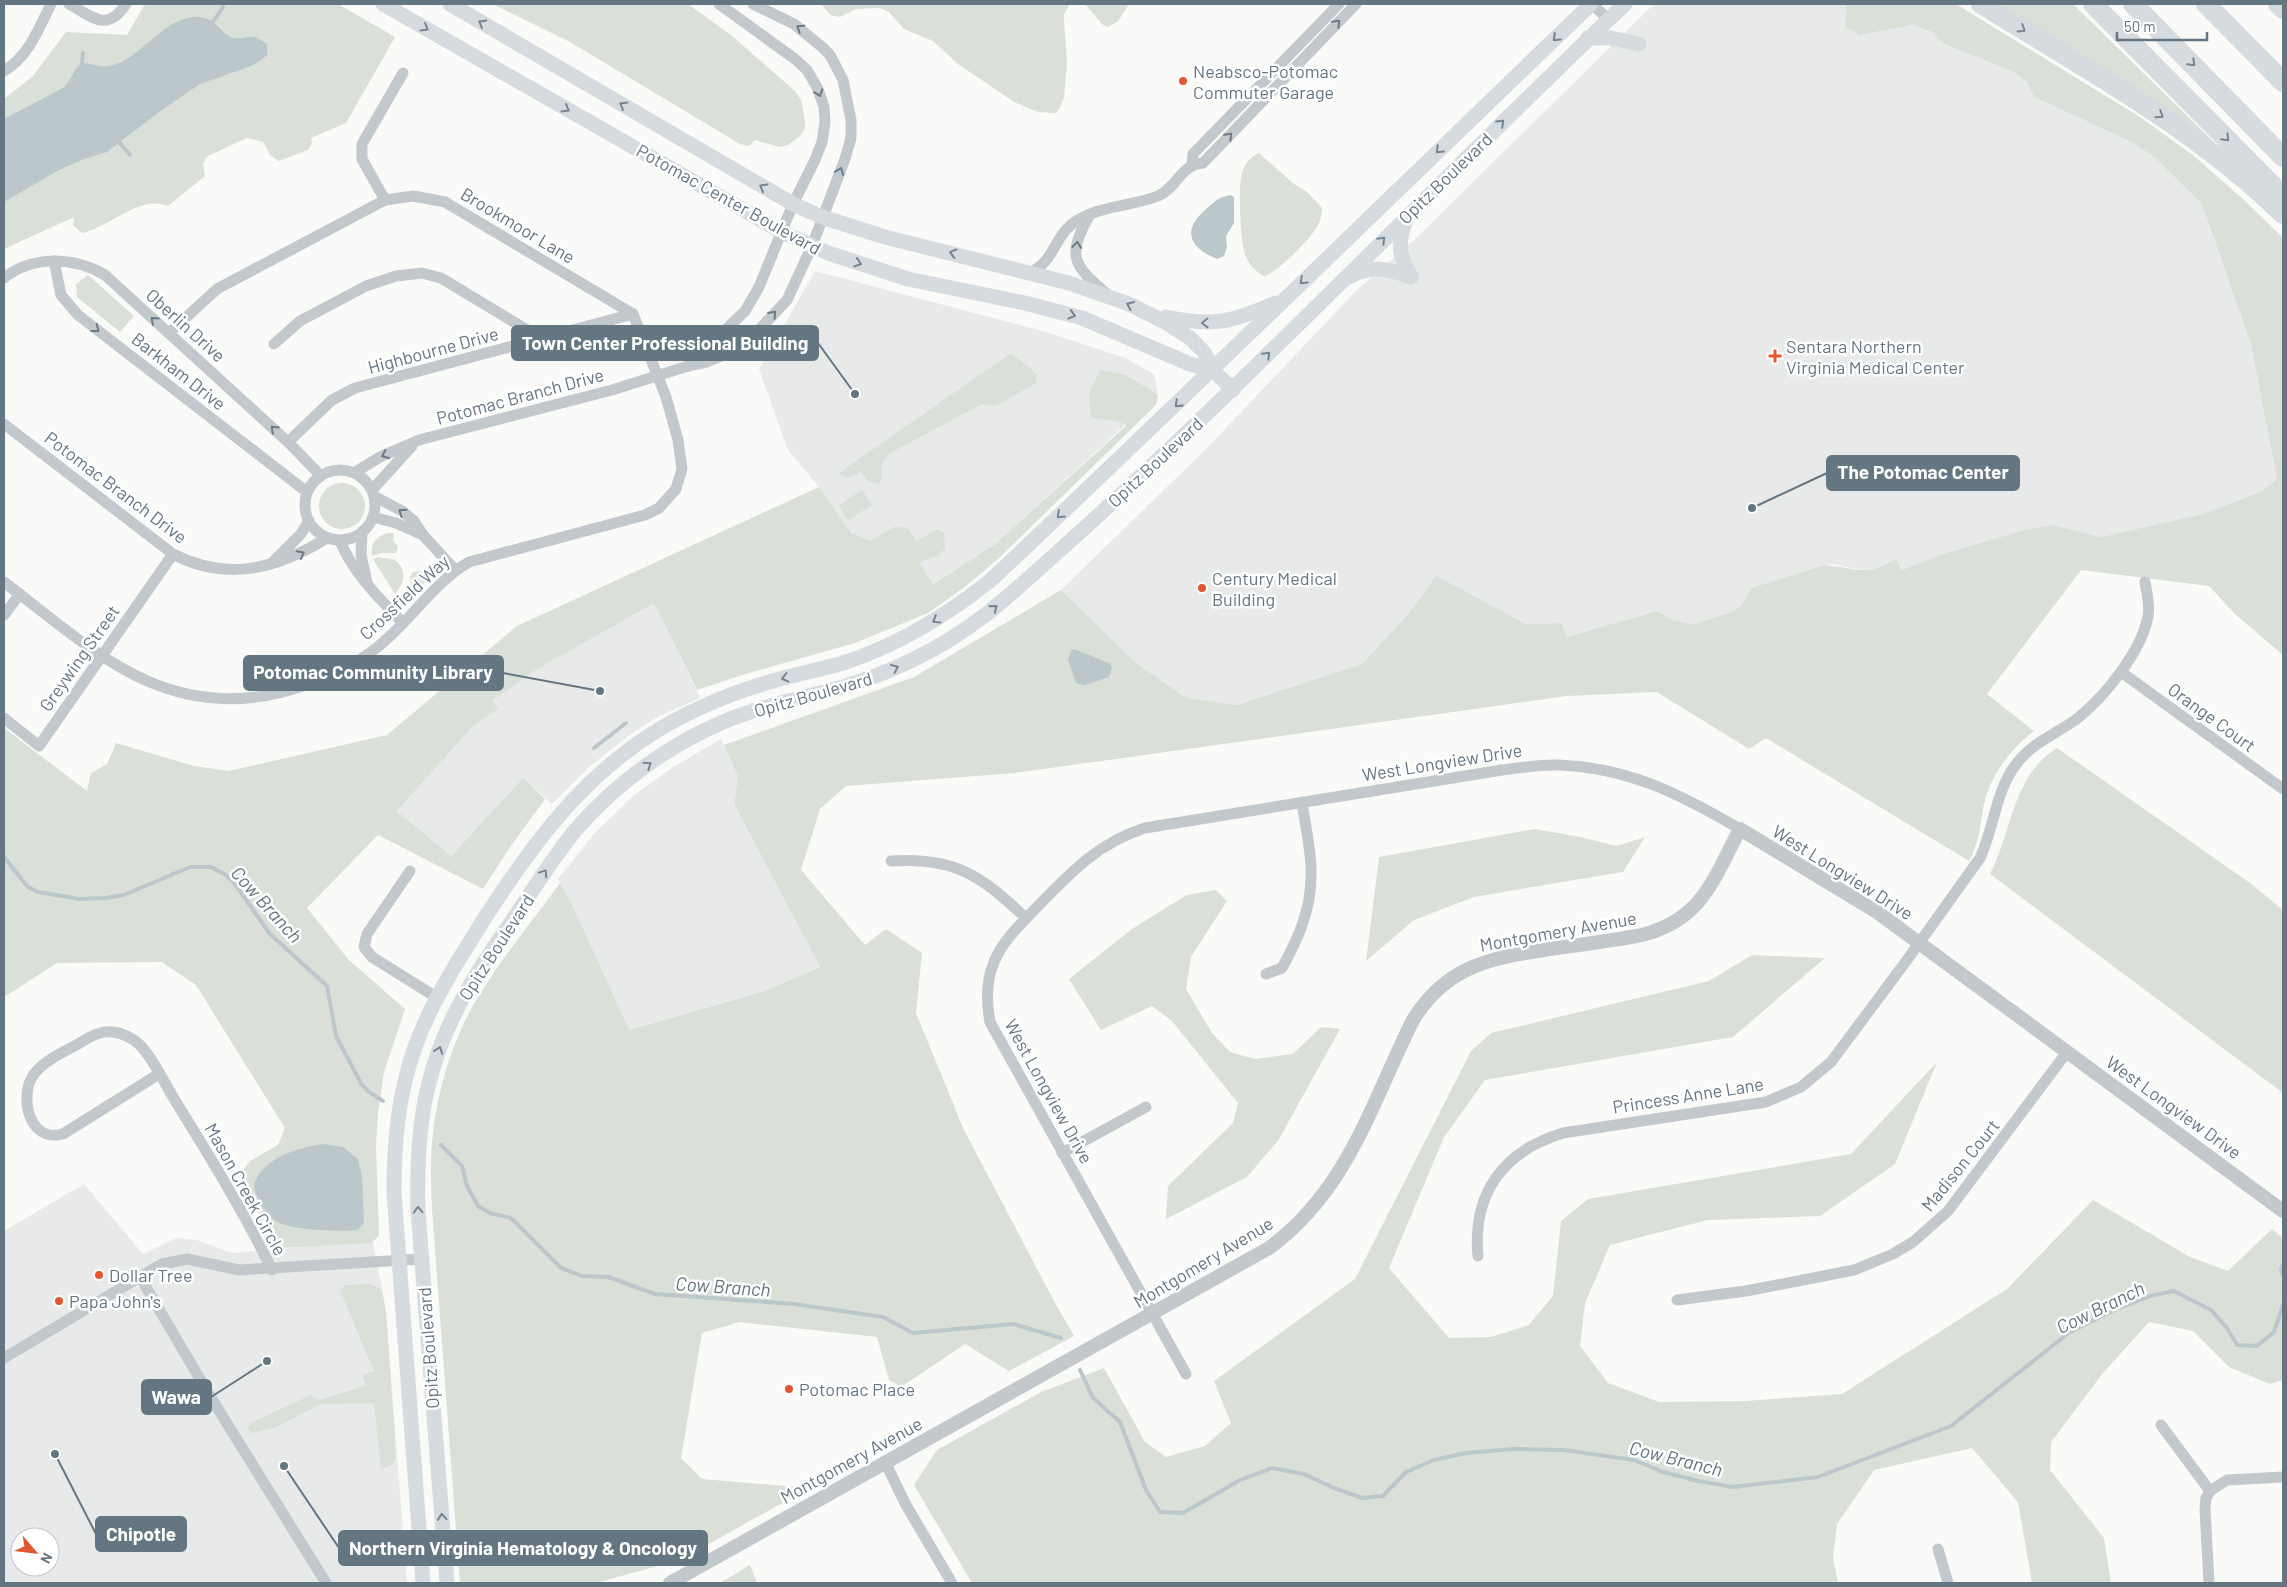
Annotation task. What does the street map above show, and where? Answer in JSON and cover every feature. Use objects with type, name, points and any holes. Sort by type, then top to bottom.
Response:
[{"type":"highway","points":[[1981,4],[2168,121],[2204,146],[2283,214]]},
{"type":"highway","points":[[2093,4],[2283,196]]},
{"type":"highway","points":[[2133,4],[2283,157]]},
{"type":"highway","points":[[2206,4],[2283,82]]},
{"type":"highway","points":[[2278,4],[2283,9]]},
{"type":"main road","name":"Potomac Center Boulevard","points":[[383,4],[782,232],[812,246],[908,279],[1025,303],[1082,318],[1190,364],[1213,370]]},
{"type":"main road","name":"Potomac Center Boulevard","points":[[450,4],[793,204],[822,217],[885,237],[1030,273],[1111,296],[1149,313],[1190,338],[1204,352],[1213,370],[1233,390]]},
{"type":"main road","name":"Opitz Boulevard","points":[[423,1583],[398,1261],[394,1192],[396,1127],[403,1089],[414,1051],[436,997],[490,909],[556,818],[595,777],[621,755],[673,721],[736,692],[780,678],[843,663],[875,652],[906,638],[936,621],[991,580],[1213,370],[1591,4]]},
{"type":"main road","name":"Opitz Boulevard","points":[[447,1583],[418,1211],[419,1149],[427,1088],[436,1056],[463,996],[561,848],[581,824],[637,773],[698,734],[754,710],[846,686],[882,674],[952,638],[1004,600],[1233,390],[1409,213],[1624,4]]},
{"type":"main road","points":[[1588,38],[1611,38],[1639,44]]},
{"type":"main road","points":[[1338,284],[1358,272],[1378,268],[1411,277],[1402,260],[1400,249],[1400,235],[1409,213]]},
{"type":"main road","points":[[1149,313],[1197,323],[1221,322],[1240,318],[1285,299]]},
{"type":"street","points":[[5,68],[21,57],[30,45],[51,4]]},
{"type":"street","points":[[69,4],[106,21],[118,17],[126,4]]},
{"type":"street","name":"Potomac Branch Drive","points":[[688,366],[745,311],[759,287],[793,204],[815,160],[822,142],[825,122],[824,107],[818,89],[807,70],[795,59],[719,4]]},
{"type":"street","name":"Potomac Branch Drive","points":[[354,473],[380,457],[419,440],[612,390],[688,366],[708,362],[736,350],[756,333],[787,300],[812,246],[851,138],[850,113],[843,80],[830,55],[810,35],[794,24],[753,4]]},
{"type":"street","points":[[1192,164],[1193,154],[1339,4]]},
{"type":"street","points":[[1030,273],[1042,266],[1049,258],[1071,225],[1099,211],[1158,196],[1192,164],[1203,163],[1356,4]]},
{"type":"street","points":[[1591,4],[1608,19]]},
{"type":"street","points":[[385,200],[362,159],[362,144],[403,74]]},
{"type":"street","name":"Brookmoor Lane","points":[[169,333],[217,289],[385,200],[413,196],[445,202],[633,314]]},
{"type":"street","points":[[1089,216],[1077,241],[1077,261],[1084,273],[1111,296]]},
{"type":"street","name":"Oberlin Drive","points":[[4,278],[25,267],[54,261],[79,263],[104,275],[288,442],[322,476]]},
{"type":"street","name":"Barkham Drive","points":[[54,261],[61,295],[78,314],[307,492]]},
{"type":"street","points":[[274,344],[300,321],[366,286],[396,276],[422,273],[441,278],[542,339]]},
{"type":"street","points":[[633,314],[659,376]]},
{"type":"street","name":"Highbourne Drive","points":[[288,442],[332,400],[355,388],[633,314]]},
{"type":"street","name":"Crossfield Way","points":[[4,582],[102,657],[152,684],[176,692],[201,697],[227,699],[262,697],[323,680],[353,664],[376,648],[404,623],[455,570],[469,562],[645,515],[659,508],[676,489],[682,469],[678,440],[659,376]]},
{"type":"street","name":"Potomac Branch Drive","points":[[4,424],[173,554],[192,564],[225,570],[243,570],[294,558],[327,538]]},
{"type":"street","name":"Potomac Branch Drive","points":[[373,493],[394,463],[419,440]]},
{"type":"street","points":[[373,493],[373,517],[362,532],[352,538],[340,540],[327,538],[316,531],[309,521],[306,512],[307,492],[313,483],[322,476],[337,470],[354,473],[364,480],[373,493],[414,521],[423,535],[455,570]]},
{"type":"street","points":[[373,517],[388,520],[423,535]]},
{"type":"street","points":[[272,563],[300,535],[309,521]]},
{"type":"street","points":[[362,532],[361,554],[367,582]]},
{"type":"street","points":[[340,540],[350,563],[380,599],[404,623]]},
{"type":"street","name":"Greywing Street","points":[[4,718],[39,746],[173,554]]},
{"type":"street","name":"Princess Anne Lane","points":[[1478,1256],[1478,1224],[1486,1194],[1500,1172],[1520,1153],[1549,1137],[1563,1133],[1766,1102],[1801,1087],[1830,1062],[1919,944],[1980,858],[1988,840],[2001,790],[2017,762],[2043,738],[2077,718],[2121,672],[2136,646],[2148,616],[2149,601],[2146,582]]},
{"type":"street","points":[[4,615],[20,594]]},
{"type":"street","name":"Orange Court","points":[[2121,672],[2283,789]]},
{"type":"street","name":"West Longview Drive","points":[[1186,1374],[993,1030],[987,1008],[987,992],[994,963],[1006,940],[1074,869],[1106,844],[1120,836],[1146,828],[1502,770],[1557,765],[1617,773],[1647,782],[1688,799],[1847,893],[2283,1210]]},
{"type":"street","points":[[1266,974],[1282,968],[1299,937],[1307,905],[1311,876],[1302,802]]},
{"type":"street","name":"Montgomery Avenue","points":[[670,1583],[1257,1256],[1292,1231],[1314,1209],[1343,1168],[1413,1020],[1425,1002],[1439,988],[1462,971],[1486,960],[1637,936],[1655,932],[1673,924],[1688,914],[1702,899],[1740,829]]},
{"type":"street","points":[[891,861],[929,861],[963,870],[995,889],[1026,918]]},
{"type":"street","points":[[410,871],[368,934],[364,946],[372,957],[436,997]]},
{"type":"street","name":"Mason Creek Circle","points":[[159,1074],[63,1134],[52,1136],[42,1133],[34,1125],[28,1111],[27,1094],[32,1078],[49,1060],[99,1034],[112,1032],[134,1040],[140,1045],[159,1074],[257,1238],[272,1270],[421,1259]]},
{"type":"street","name":"Madison Court","points":[[1677,1300],[1769,1287],[1854,1270],[1893,1254],[1913,1242],[1948,1211],[2067,1052]]},
{"type":"street","points":[[1062,1153],[1146,1107]]},
{"type":"street","points":[[4,1358],[162,1264],[187,1259],[239,1270],[272,1270]]},
{"type":"street","points":[[140,1277],[210,1396],[326,1583]]},
{"type":"street","points":[[2161,1425],[2210,1490]]},
{"type":"street","points":[[885,1462],[906,1505],[952,1583]]},
{"type":"street","points":[[2209,1583],[2205,1509],[2206,1498],[2210,1490],[2226,1480],[2283,1477]]},
{"type":"street","points":[[1938,1549],[1948,1583]]},
{"type":"shaded area","points":[[145,4],[338,4],[395,37],[346,123],[311,138],[312,143],[308,150],[279,161],[271,156],[263,142],[247,138],[206,157],[203,164],[205,176],[168,206],[158,203],[147,204],[82,233],[73,225],[74,217],[4,249],[4,99],[33,76],[66,32],[127,35]]},
{"type":"shaded area","points":[[493,4],[688,4],[731,35],[795,91],[801,100],[805,128],[800,136],[788,145],[779,147],[755,140],[749,146],[740,144],[570,42]]},
{"type":"shaded area","points":[[821,4],[1070,4],[1064,14],[1067,61],[1064,98],[1056,113],[1038,112],[1014,102],[958,64],[933,41],[904,29],[889,12],[880,8],[856,9],[840,17],[830,15]]},
{"type":"shaded area","points":[[1085,4],[1129,4],[1118,21],[1108,27],[1103,25]]},
{"type":"shaded area","name":"Sentara Northern Virginia Medical Center","points":[[1654,4],[1846,4],[1845,27],[1860,35],[1913,25],[1932,32],[1942,43],[2014,72],[2027,84],[2034,97],[2134,143],[2155,158],[2202,204],[2251,345],[2277,479],[2262,491],[2203,514],[2101,537],[2053,525],[1943,554],[1902,570],[1896,559],[1874,569],[1861,570],[1833,564],[1751,588],[1742,605],[1732,612],[1693,624],[1672,620],[1657,611],[1566,637],[1562,623],[1526,624],[1436,577],[1411,611],[1362,664],[1237,705],[1187,698],[1137,664],[1061,590],[1206,449],[1357,290],[1415,239]]},
{"type":"shaded area","points":[[1846,4],[1956,4],[2140,117],[2194,156],[2244,200],[2283,238],[2283,655],[2236,615],[2209,586],[2081,570],[1987,694],[2034,731],[2011,753],[1998,771],[1988,790],[1980,830],[1969,861],[1766,738],[1749,749],[1657,692],[1567,696],[1015,773],[846,786],[820,809],[801,870],[865,945],[886,929],[922,953],[916,1013],[964,1130],[1074,1336],[1009,1371],[965,1344],[901,1387],[889,1380],[877,1337],[740,1322],[702,1333],[681,1458],[702,1479],[809,1488],[680,1560],[599,1582],[460,1583],[431,1180],[435,1115],[443,1079],[455,1043],[471,1009],[509,951],[560,883],[570,900],[629,1030],[765,991],[820,967],[734,804],[738,777],[724,745],[914,677],[1061,590],[1137,664],[1187,698],[1237,705],[1362,664],[1411,611],[1436,576],[1526,624],[1562,623],[1566,637],[1657,611],[1672,620],[1693,624],[1732,612],[1742,605],[1751,588],[1822,566],[1868,570],[1896,559],[1902,570],[1943,554],[2025,530],[2053,525],[2101,537],[2203,514],[2262,491],[2277,479],[2251,345],[2202,204],[2155,158],[2134,143],[2034,97],[2027,83],[2014,72],[1942,43],[1932,32],[1913,25],[1860,35],[1845,27]]},
{"type":"shaded area","points":[[1998,4],[2073,4],[2218,146]]},
{"type":"shaded area","points":[[192,17],[207,18],[233,38],[256,37],[267,44],[267,55],[251,66],[200,84],[159,112],[107,152],[84,159],[57,171],[4,202],[4,119],[63,88],[76,68],[82,63],[109,66],[120,63],[169,26],[180,20]]},
{"type":"shaded area","points":[[1259,153],[1294,184],[1306,191],[1322,208],[1318,225],[1308,239],[1277,269],[1264,276],[1258,273],[1246,257],[1242,241],[1240,215],[1242,173],[1248,161]]},
{"type":"shaded area","points":[[1230,195],[1234,197],[1234,223],[1226,236],[1227,247],[1224,256],[1217,259],[1195,245],[1191,233],[1197,219],[1204,211],[1219,199]]},
{"type":"shaded area","points":[[815,271],[1043,331],[1125,358],[1154,374],[1158,395],[994,545],[932,584],[919,562],[851,533],[819,487],[788,450],[759,369]]},
{"type":"shaded area","points":[[88,275],[134,316],[120,332],[77,297],[76,284]]},
{"type":"shaded area","points":[[1011,353],[1037,374],[1036,383],[996,406],[982,404],[890,453],[882,464],[882,478],[879,484],[867,480],[861,472],[846,478],[839,473]]},
{"type":"shaded area","points":[[1100,370],[1126,375],[1158,395],[1156,405],[999,558],[966,586],[928,613],[855,643],[745,674],[697,690],[654,603],[539,668],[493,700],[498,709],[472,727],[397,811],[451,856],[523,778],[545,799],[510,847],[483,889],[378,835],[307,908],[349,960],[405,1009],[384,1072],[376,1146],[379,1236],[371,1243],[282,1248],[277,1245],[238,1178],[250,1161],[278,1145],[285,1128],[196,985],[162,962],[57,963],[4,997],[4,728],[87,791],[91,773],[107,764],[116,743],[194,766],[229,771],[387,735],[517,626],[819,487],[851,533],[871,541],[894,527],[907,528],[917,541],[938,529],[944,533],[945,549],[937,556],[919,562],[933,584],[994,545],[1127,425],[1116,421],[1091,418],[1089,393]]},
{"type":"shaded area","points":[[337,483],[347,483],[361,493],[365,506],[361,519],[355,525],[347,529],[337,529],[323,519],[319,511],[319,501],[329,487]]},
{"type":"shaded area","points":[[862,490],[872,505],[848,520],[839,505]]},
{"type":"shaded area","points":[[394,533],[393,541],[398,546],[396,553],[382,553],[372,556],[372,548],[375,542],[380,536]]},
{"type":"shaded area","points":[[379,557],[395,560],[402,568],[401,586],[395,594],[373,559]]},
{"type":"shaded area","points":[[413,572],[425,572],[430,577],[416,592],[412,588],[410,577]]},
{"type":"shaded area","points":[[654,602],[700,698],[659,716],[631,734],[589,767],[552,804],[523,778],[451,856],[397,811],[472,727],[498,709],[492,700],[539,668]]},
{"type":"shaded area","points":[[1074,649],[1111,664],[1112,668],[1109,677],[1085,685],[1076,683],[1068,659],[1071,651]]},
{"type":"shaded area","points":[[721,739],[738,777],[734,804],[820,967],[765,991],[628,1030],[570,900],[558,879],[594,834],[634,795],[675,766]]},
{"type":"shaded area","points":[[2057,748],[2250,883],[2283,910],[2283,1093],[1990,874],[2022,789],[2031,773],[2042,760]]},
{"type":"shaded area","points":[[1535,829],[1617,846],[1645,837],[1623,872],[1474,897],[1414,920],[1366,961],[1379,857]]},
{"type":"shaded area","points":[[1216,890],[1227,901],[1191,957],[1186,989],[1212,1033],[1230,1052],[1255,1059],[1293,1054],[1321,1027],[1340,1029],[1279,1139],[1247,1177],[1166,1219],[1168,1186],[1233,1123],[1238,1103],[1172,1021],[1152,1006],[1101,1030],[1069,979],[1132,929],[1187,895]]},
{"type":"shaded area","points":[[1752,955],[1825,958],[1733,1037],[1485,1080],[1444,1137],[1389,1268],[1449,1338],[1491,1337],[1529,1325],[1553,1296],[1561,1221],[1588,1199],[1851,1154],[1937,1062],[1895,1164],[1820,1216],[1708,1220],[1610,1245],[1585,1303],[1580,1346],[1608,1383],[1659,1402],[1745,1401],[1842,1394],[2007,1289],[2093,1200],[2190,1257],[2228,1271],[2272,1229],[2283,1238],[2283,1380],[2270,1384],[2229,1367],[2193,1331],[2149,1322],[2103,1373],[2051,1442],[2050,1470],[2104,1538],[2111,1583],[2032,1583],[2018,1502],[1972,1448],[1874,1470],[1837,1524],[1833,1558],[1838,1583],[972,1583],[914,1485],[937,1450],[1041,1392],[1104,1368],[1145,1442],[1166,1457],[1205,1446],[1231,1423],[1214,1381],[1355,1279],[1471,1051],[1491,1033],[1709,981]]},
{"type":"shaded area","points":[[323,1144],[343,1147],[358,1159],[362,1177],[364,1222],[358,1230],[318,1230],[280,1223],[262,1207],[257,1196],[254,1185],[258,1176],[273,1161],[293,1151]]},
{"type":"shaded area","points":[[84,1184],[143,1254],[176,1238],[197,1240],[232,1253],[373,1241],[386,1312],[407,1583],[4,1583],[4,1231]]},
{"type":"shaded area","points":[[371,1284],[382,1290],[386,1312],[396,1458],[393,1464],[381,1470],[374,1403],[321,1404],[274,1428],[252,1433],[247,1429],[250,1423],[311,1395],[319,1400],[366,1386],[363,1375],[374,1371],[340,1290],[345,1285]]},
{"type":"shaded area","points":[[750,1565],[757,1583],[720,1583]]},
{"type":"waterway","points":[[213,22],[223,7]]},
{"type":"waterway","points":[[82,63],[83,53]]},
{"type":"waterway","points":[[120,143],[130,155]]},
{"type":"waterway","points":[[594,748],[626,723]]},
{"type":"waterway","name":"Cow Branch","points":[[4,857],[28,887],[38,892],[80,899],[124,895],[190,867],[211,867],[226,875],[235,884],[270,934],[327,986],[336,1036],[362,1085],[383,1101]]},
{"type":"waterway","name":"Cow Branch","points":[[441,1145],[462,1166],[467,1186],[478,1206],[490,1213],[511,1218],[561,1268],[582,1276],[608,1277],[655,1294],[794,1304],[883,1317],[913,1333],[1013,1324],[1061,1338]]},
{"type":"waterway","name":"Cow Branch","points":[[2283,1265],[2281,1269],[2283,1275]]},
{"type":"waterway","name":"Cow Branch","points":[[1080,1370],[1093,1398],[1120,1422],[1146,1490],[1160,1512],[1183,1513],[1240,1480],[1272,1468],[1304,1474],[1362,1498],[1383,1496],[1406,1472],[1434,1460],[1466,1453],[1513,1449],[1564,1450],[1634,1460],[1663,1472],[1733,1487],[1818,1477],[1951,1426],[2070,1332],[2114,1310],[2150,1296],[2174,1291],[2211,1310],[2227,1328],[2237,1345],[2257,1346],[2274,1332],[2283,1305]]},
{"type":"place","name":"Neabsco-Potomac Commuter Garage","points":[[1183,81]]},
{"type":"place","name":"Sentara Northern Virginia Medical Center","points":[[1775,356]]},
{"type":"place","name":"Town Center Professional Building","points":[[855,394]]},
{"type":"place","name":"The Potomac Center","points":[[1752,508]]},
{"type":"place","name":"Century Medical Building","points":[[1202,588]]},
{"type":"place","name":"Potomac Community Library","points":[[600,691]]},
{"type":"place","name":"Dollar Tree","points":[[99,1275]]},
{"type":"place","name":"Papa John's","points":[[59,1301]]},
{"type":"place","name":"Wawa","points":[[267,1361]]},
{"type":"place","name":"Potomac Place","points":[[789,1389]]},
{"type":"place","name":"Chipotle","points":[[55,1454]]},
{"type":"place","name":"Northern Virginia Hematology & Oncology","points":[[284,1466]]}]
